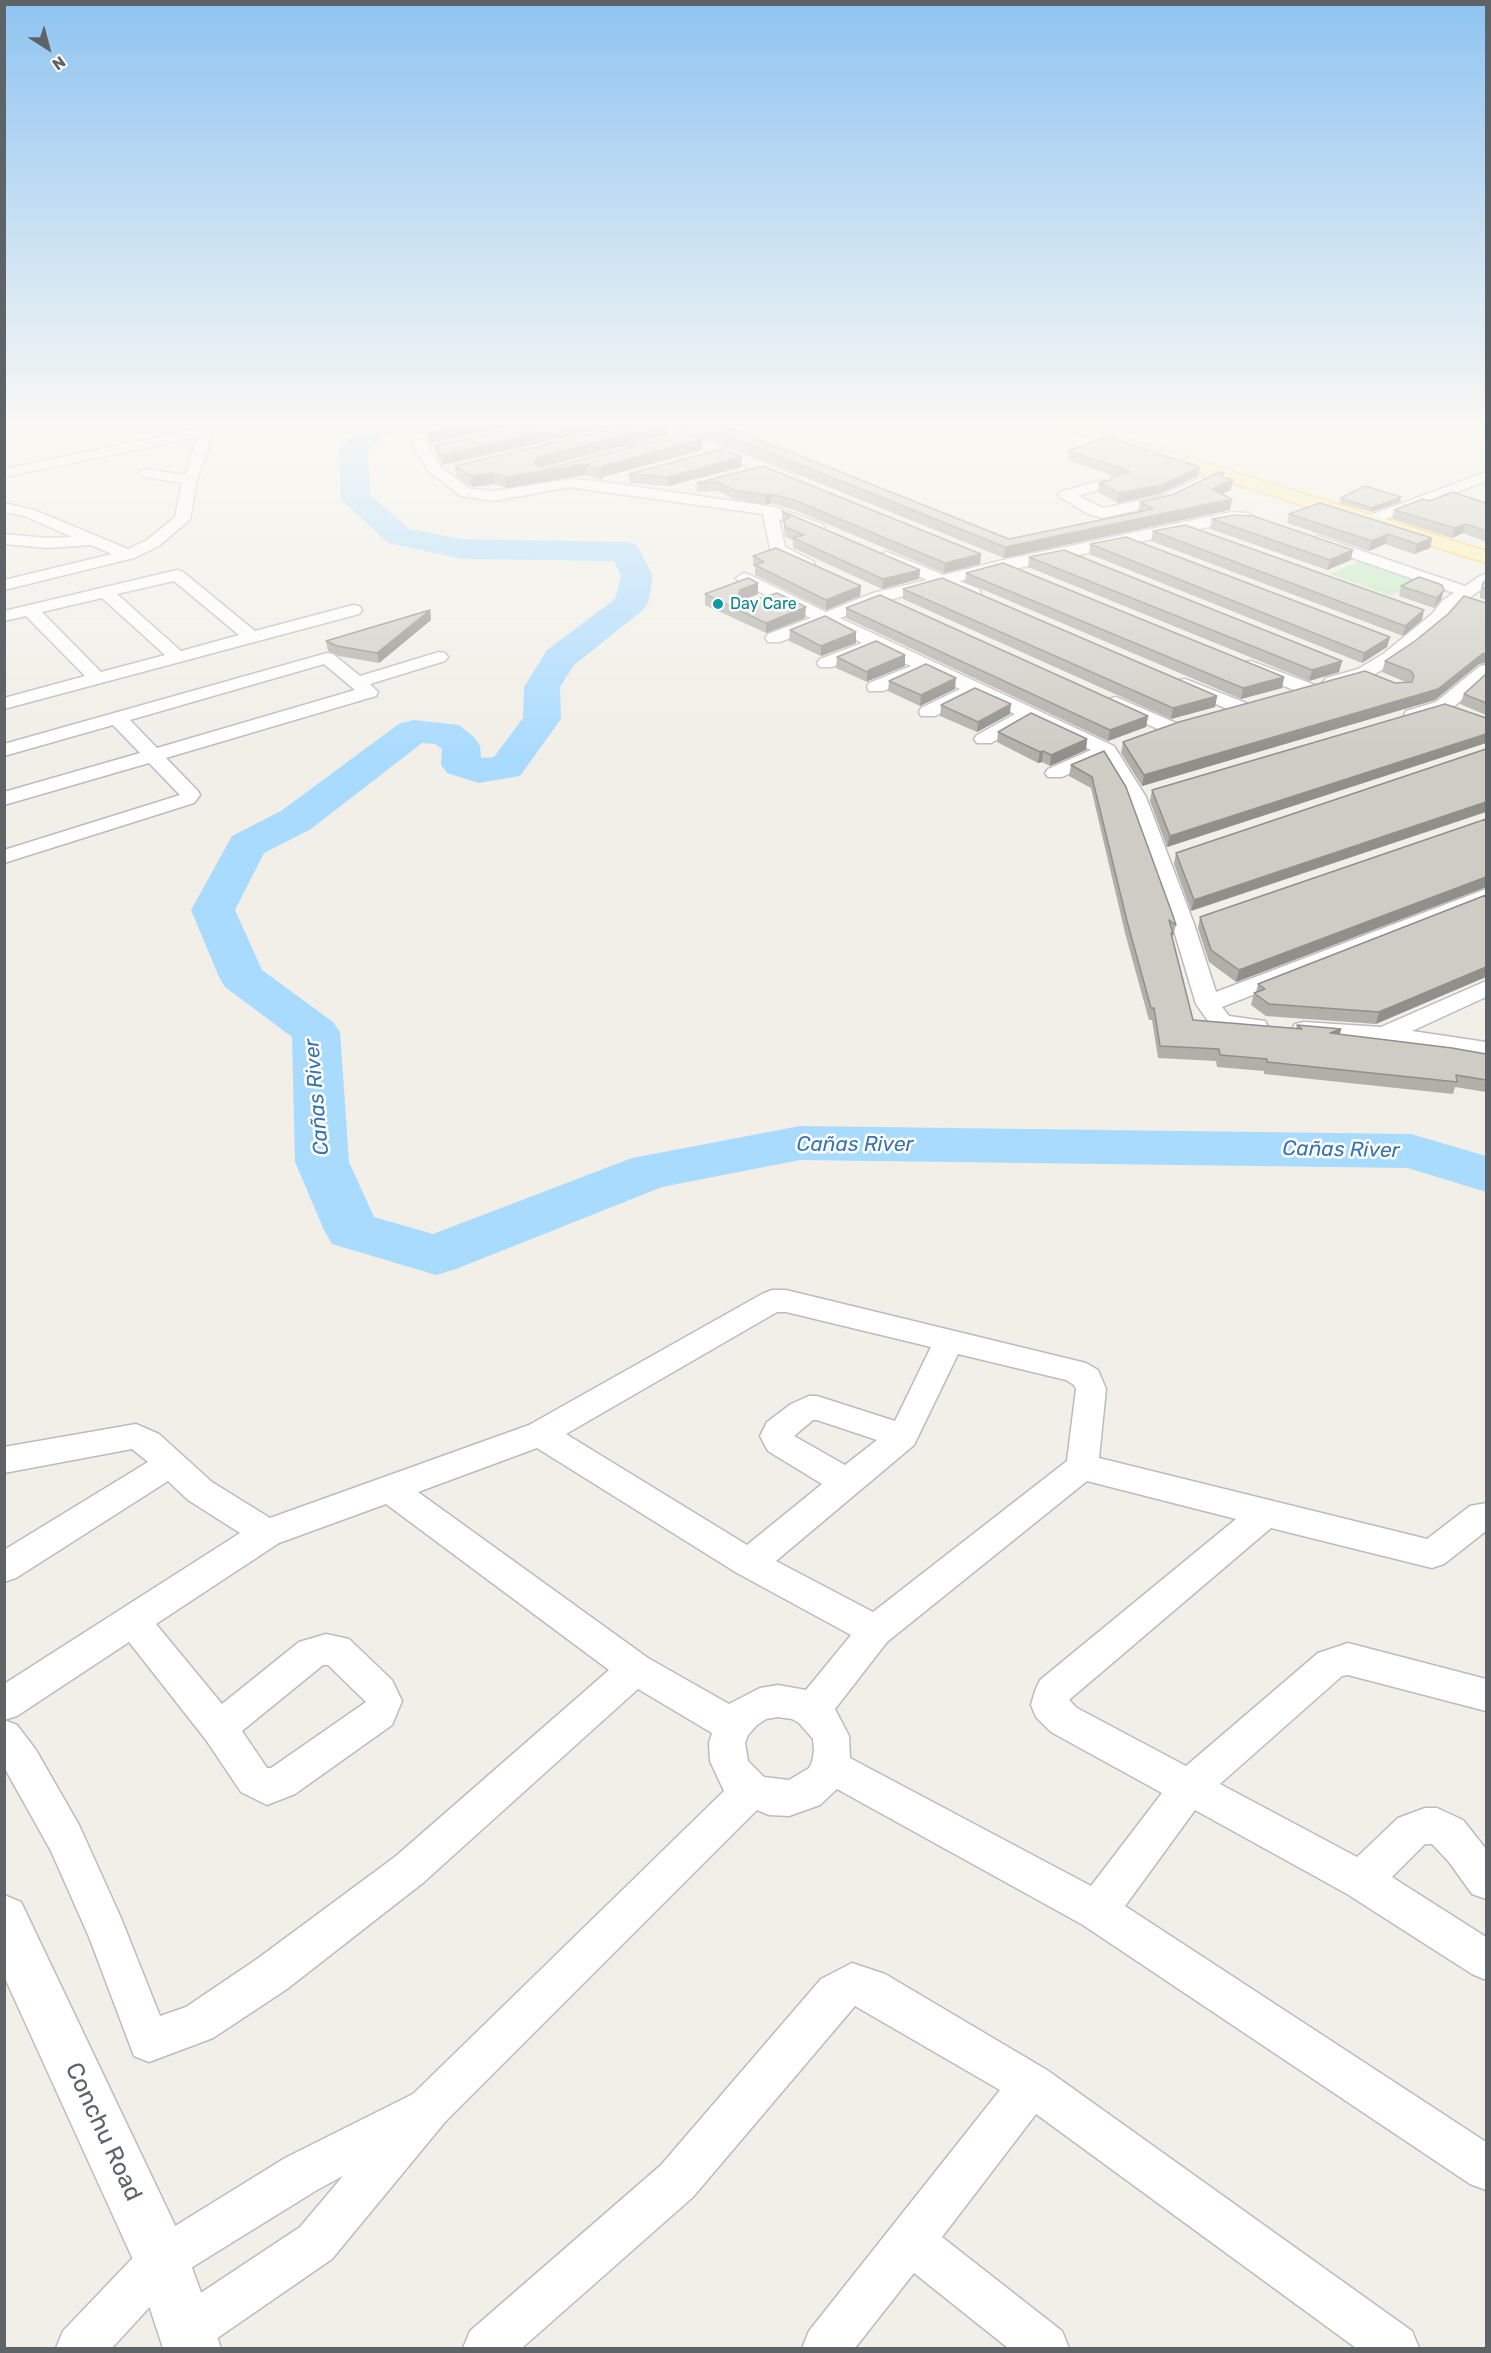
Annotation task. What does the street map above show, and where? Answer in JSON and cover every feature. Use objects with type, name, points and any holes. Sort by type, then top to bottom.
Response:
[{"type":"main road","points":[[1420,536],[1486,557]]},
{"type":"main road","name":"Conchu Road","points":[[4,1919],[162,2260],[189,2340]]},
{"type":"street","points":[[82,536],[128,555]]},
{"type":"street","points":[[4,585],[128,555],[153,543],[162,536]]},
{"type":"street","points":[[775,536],[777,550],[828,573]]},
{"type":"street","points":[[774,638],[879,597],[1003,565],[1066,554],[1146,536]]},
{"type":"street","points":[[1209,536],[1218,539]]},
{"type":"street","points":[[1301,536],[1455,600]]},
{"type":"street","points":[[4,539],[47,543],[92,540]]},
{"type":"street","points":[[1128,540],[1150,549]]},
{"type":"street","points":[[876,552],[986,599]]},
{"type":"street","points":[[1066,554],[1088,562]]},
{"type":"street","points":[[982,556],[1025,574]]},
{"type":"street","points":[[1455,600],[1466,570],[1486,557]]},
{"type":"street","points":[[4,569],[57,573],[78,598]]},
{"type":"street","points":[[4,616],[177,575],[252,637]]},
{"type":"street","points":[[744,578],[876,643],[1107,750],[1136,797],[1183,924],[1208,1004],[1222,1023],[1384,1035],[1486,1049]]},
{"type":"street","points":[[1209,716],[1364,673],[1405,646],[1455,600],[1486,579]]},
{"type":"street","points":[[858,587],[900,606]]},
{"type":"street","points":[[105,592],[178,657]]},
{"type":"street","points":[[758,602],[778,595]]},
{"type":"street","points":[[1416,610],[1455,600]]},
{"type":"street","points":[[30,610],[98,679]]},
{"type":"street","points":[[7,699],[98,679],[352,610]]},
{"type":"street","points":[[1383,638],[1405,646]]},
{"type":"street","points":[[826,663],[876,643]]},
{"type":"street","points":[[358,682],[439,657]]},
{"type":"street","points":[[4,750],[327,658],[369,692],[4,799]]},
{"type":"street","points":[[1232,658],[1308,689]]},
{"type":"street","points":[[1342,664],[1382,681]]},
{"type":"street","points":[[876,687],[927,665]]},
{"type":"street","points":[[1398,720],[1443,706],[1486,670]]},
{"type":"street","points":[[1173,679],[1239,707]]},
{"type":"street","points":[[928,712],[975,688]]},
{"type":"street","points":[[1105,698],[1170,728]]},
{"type":"street","points":[[1443,706],[1465,715]]},
{"type":"street","points":[[984,739],[1029,714]]},
{"type":"street","points":[[4,857],[188,799],[190,795],[188,791],[117,718]]},
{"type":"street","points":[[1149,735],[1189,722]]},
{"type":"street","points":[[1055,773],[1128,742]]},
{"type":"street","points":[[1136,797],[1158,790]]},
{"type":"street","points":[[1158,860],[1181,853]]},
{"type":"street","points":[[1208,1004],[1486,895]]},
{"type":"street","points":[[1183,924],[1205,917]]},
{"type":"street","points":[[1384,1035],[1486,988]]},
{"type":"street","points":[[4,1704],[267,1533],[540,1434],[772,1301],[786,1301],[950,1340],[1075,1371],[1086,1378],[1091,1389],[1082,1467],[875,1631],[812,1711]]},
{"type":"street","points":[[749,1563],[903,1436],[950,1340]]},
{"type":"street","points":[[846,1482],[778,1442],[776,1436],[778,1431],[802,1412],[809,1408],[817,1408],[903,1436]]},
{"type":"street","points":[[540,1434],[749,1563],[875,1631]]},
{"type":"street","points":[[4,1460],[136,1436],[148,1443],[200,1491],[267,1533]]},
{"type":"street","points":[[4,1568],[170,1464]]},
{"type":"street","points":[[1082,1467],[1432,1554],[1482,1516],[1486,1516]]},
{"type":"street","points":[[390,1489],[635,1669],[733,1726]]},
{"type":"street","points":[[1267,1512],[1053,1691],[1049,1705],[1064,1720],[1362,1880],[1486,1960]]},
{"type":"street","points":[[132,1620],[219,1728]]},
{"type":"street","points":[[1096,1911],[1190,1786],[1331,1665],[1347,1659],[1486,1695]]},
{"type":"street","points":[[4,1737],[23,1762],[65,1838],[107,1932],[149,2041],[198,2022],[272,1974],[401,1876],[635,1669]]},
{"type":"street","points":[[778,1701],[797,1703],[812,1711],[823,1722],[831,1736],[833,1750],[831,1766],[822,1780],[807,1792],[789,1798],[769,1797],[751,1790],[736,1777],[729,1761],[727,1743],[733,1726],[744,1713],[760,1704],[778,1701]]},
{"type":"street","points":[[831,1766],[1096,1911],[1486,2168]]},
{"type":"street","points":[[189,2340],[316,2243],[430,2107],[751,1790]]},
{"type":"street","points":[[1362,1880],[1412,1831],[1425,1826],[1437,1826],[1456,1841],[1486,1880]]},
{"type":"street","points":[[487,2349],[677,2181],[836,1994],[852,1984],[870,1989],[1032,2085],[1395,2349]]},
{"type":"street","points":[[826,2349],[1032,2085]]},
{"type":"street","points":[[80,2349],[162,2260],[301,2174],[430,2107]]},
{"type":"street","points":[[910,2241],[1045,2349]]},
{"type":"green space","points":[[1359,561],[1420,582],[1391,596],[1330,574]]},
{"type":"building","points":[[801,536],[840,536],[920,570],[883,579],[793,538]]},
{"type":"building","points":[[880,536],[936,536],[981,554],[945,563]]},
{"type":"building","points":[[977,536],[1001,536],[1009,539],[1024,536],[1058,536],[1005,547]]},
{"type":"building","points":[[1166,536],[1215,536],[1424,610],[1405,626]]},
{"type":"building","points":[[1260,536],[1311,536],[1353,550],[1330,560]]},
{"type":"building","points":[[1356,536],[1384,536],[1372,541]]},
{"type":"building","points":[[1393,536],[1432,538],[1417,544]]},
{"type":"building","points":[[1126,537],[1390,637],[1364,653],[1090,544]]},
{"type":"building","points":[[776,548],[861,586],[826,600],[755,565],[764,562],[753,556]]},
{"type":"building","points":[[1064,550],[1342,661],[1312,670],[1029,557]]},
{"type":"building","points":[[1003,563],[1284,677],[1243,688],[966,573]]},
{"type":"building","points":[[1419,577],[1442,585],[1444,590],[1437,598],[1401,586]]},
{"type":"building","points":[[748,578],[758,583],[740,590],[738,596],[742,602],[777,593],[806,607],[766,623],[705,594]]},
{"type":"building","points":[[942,578],[1217,696],[1173,708],[903,589]]},
{"type":"building","points":[[1486,580],[1486,589],[1482,588]]},
{"type":"building","points":[[880,595],[1148,716],[1110,730],[846,608]]},
{"type":"building","points":[[1464,596],[1486,603],[1486,653],[1438,689],[1144,775],[1123,742],[1179,722],[1365,671],[1395,683],[1412,682],[1414,676],[1411,671],[1385,661],[1415,641],[1448,614]]},
{"type":"building","points":[[430,610],[377,653],[337,646],[326,641]]},
{"type":"building","points":[[825,616],[856,632],[821,646],[790,630]]},
{"type":"building","points":[[876,641],[905,655],[867,672],[837,657]]},
{"type":"building","points":[[926,664],[956,678],[921,695],[889,681]]},
{"type":"building","points":[[1486,674],[1486,703],[1464,694]]},
{"type":"building","points":[[975,688],[1011,704],[978,722],[941,705]]},
{"type":"building","points":[[1445,704],[1486,718],[1486,734],[1170,836],[1152,790]]},
{"type":"building","points":[[1031,713],[1087,739],[1051,755],[998,732]]},
{"type":"building","points":[[1486,749],[1486,802],[1194,900],[1176,853]]},
{"type":"building","points":[[1104,751],[1126,787],[1176,925],[1169,920],[1193,1020],[1302,1029],[1297,1025],[1341,1029],[1330,1033],[1486,1054],[1486,1080],[1456,1075],[1457,1082],[1267,1062],[1267,1059],[1220,1055],[1219,1049],[1160,1046],[1154,1008],[1151,1008],[1127,921],[1092,777],[1071,765]]},
{"type":"building","points":[[1486,819],[1486,877],[1239,970],[1211,950],[1200,917]]},
{"type":"building","points":[[1486,895],[1486,967],[1379,1012],[1269,1004],[1254,993],[1265,989],[1258,984]]},
{"type":"waterway","name":"Cañas River","points":[[399,536],[462,549],[626,552],[637,576],[631,603],[560,658],[542,687],[542,719],[506,768],[479,771],[461,765],[461,746],[445,733],[414,731],[296,820],[247,845],[213,910],[242,977],[316,1032],[322,1162],[352,1230],[436,1255],[651,1171],[800,1143],[1411,1151],[1486,1174]]},
{"type":"place","name":"Day Care","points":[[718,604]]}]
